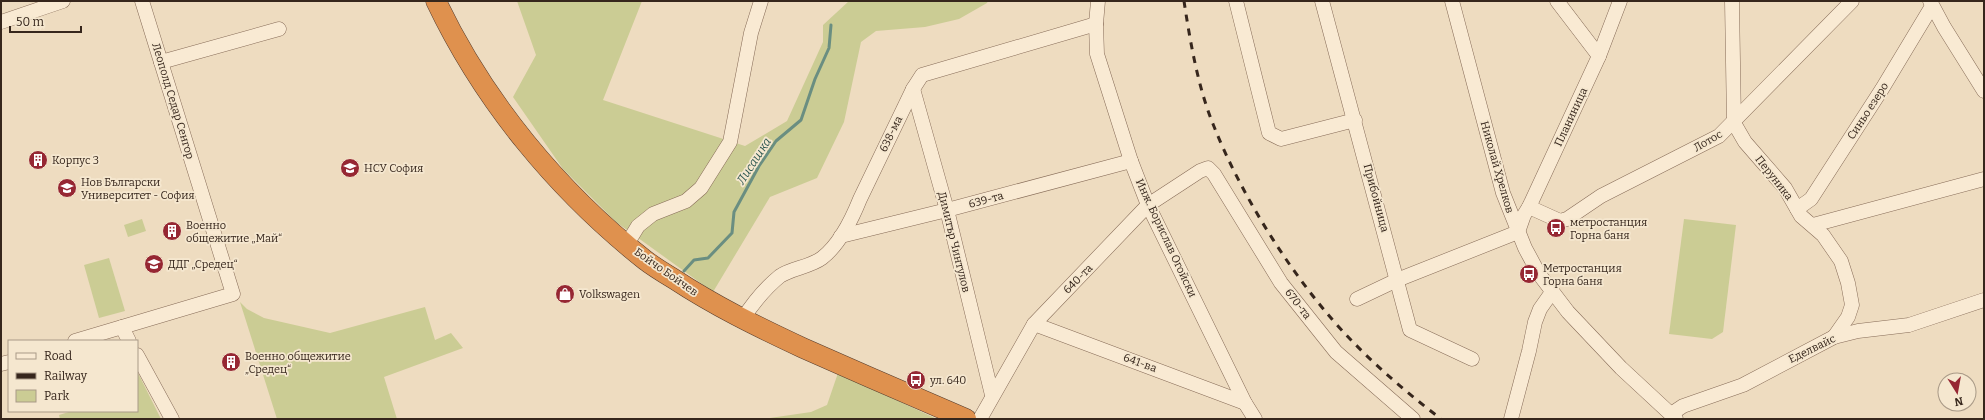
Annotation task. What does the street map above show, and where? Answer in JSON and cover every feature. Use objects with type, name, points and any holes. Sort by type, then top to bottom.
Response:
[{"type":"highway","name":"Бойчо Бойчев","points":[[436,1],[454,35],[501,109],[561,184],[587,210],[651,264],[742,320],[966,419]]},
{"type":"street","points":[[1,22],[63,1]]},
{"type":"street","name":"Леополд Седар Сенгор","points":[[122,328],[233,294],[142,1]]},
{"type":"street","points":[[627,244],[638,226],[653,214],[686,201],[702,188],[730,142],[751,33],[761,1]]},
{"type":"street","name":"Инж. Борислав Огойски","points":[[1098,1],[1096,24],[1097,54],[1101,71],[1131,161],[1148,205],[1245,403],[1255,419]]},
{"type":"street","points":[[1236,1],[1269,132],[1281,139],[1355,120]]},
{"type":"street","name":"Прибойница","points":[[1322,1],[1410,330],[1472,359]]},
{"type":"street","name":"Николай Хрелков","points":[[1452,1],[1503,193],[1518,232],[1539,274],[1552,292],[1586,332],[1621,368],[1674,417]]},
{"type":"street","points":[[1557,1],[1599,56]]},
{"type":"street","name":"Планиница","points":[[1518,232],[1524,215],[1599,56],[1620,1]]},
{"type":"street","name":"Перуника","points":[[1732,1],[1734,123],[1745,142],[1785,188],[1804,220],[1812,225],[1822,235],[1838,256],[1852,299],[1848,317],[1834,337]]},
{"type":"street","name":"Лотос","points":[[1529,207],[1560,221],[1567,219],[1601,196],[1711,141],[1726,131],[1852,1]]},
{"type":"street","points":[[1931,4],[1984,91]]},
{"type":"street","name":"Синьо езеро","points":[[1797,209],[1810,199],[1882,89],[1931,4]]},
{"type":"street","name":"638-ма","points":[[742,320],[756,298],[768,286],[782,275],[822,258],[841,236],[853,217],[860,198],[913,89],[922,74],[1096,24]]},
{"type":"street","points":[[161,62],[279,29]]},
{"type":"street","name":"Димитър Чинтулов","points":[[913,89],[947,210],[992,395]]},
{"type":"street","name":"639-та","points":[[841,236],[947,210],[1131,161]]},
{"type":"street","name":"640-та","points":[[980,419],[992,395],[1034,324],[1148,205],[1200,171],[1208,168]]},
{"type":"street","name":"670-та","points":[[1208,168],[1214,174],[1281,283],[1336,352],[1413,419]]},
{"type":"street","points":[[1812,225],[1984,179]]},
{"type":"street","points":[[1357,299],[1397,280],[1518,232]]},
{"type":"street","points":[[1511,419],[1535,322],[1540,309],[1552,292]]},
{"type":"street","name":"Еделвайс","points":[[1674,417],[1683,406],[1743,385],[1834,337],[1858,331],[1909,325],[1984,300]]},
{"type":"street","name":"641-ва","points":[[1034,324],[1245,403]]},
{"type":"street","points":[[79,340],[122,328],[128,340]]},
{"type":"street","points":[[138,357],[172,419]]},
{"type":"green space","points":[[517,1],[642,1],[603,100],[745,146],[787,121],[823,42],[823,25],[849,1],[988,1],[959,19],[925,27],[876,31],[861,42],[844,122],[817,178],[770,197],[713,292],[616,222],[563,169],[513,97],[536,55]]},
{"type":"green space","points":[[142,219],[146,231],[128,237],[124,225]]},
{"type":"green space","points":[[1684,219],[1736,225],[1723,332],[1712,339],[1669,334]]},
{"type":"green space","points":[[109,258],[125,311],[99,318],[84,265]]},
{"type":"green space","points":[[240,302],[247,309],[264,318],[330,333],[425,307],[435,340],[451,333],[463,348],[384,377],[397,419],[277,419]]},
{"type":"green space","points":[[138,373],[161,419],[60,419],[59,415],[69,412],[138,412]]},
{"type":"green space","points":[[838,373],[937,419],[763,419],[811,412],[827,405]]},
{"type":"waterway","name":"Лисашка","points":[[684,271],[694,260],[708,258],[732,233],[734,212],[759,166],[776,141],[801,120],[815,79],[829,48],[831,25]]},
{"type":"railway","points":[[1184,1],[1192,48],[1208,110],[1225,152],[1255,210],[1292,267],[1332,319],[1374,362],[1441,419]]},
{"type":"place","name":"Корпус 3","points":[[38,160]]},
{"type":"place","name":"НСУ София","points":[[350,168]]},
{"type":"place","name":"Нов Български Университет - София","points":[[67,188]]},
{"type":"place","name":"метростанция Горна баня","points":[[1556,228]]},
{"type":"place","name":"Военно общежитие „Май“","points":[[172,231]]},
{"type":"place","name":"ДДГ „Средец“","points":[[154,264]]},
{"type":"place","name":"Метростанция Горна баня","points":[[1529,274]]},
{"type":"place","name":"Volkswagen","points":[[565,294]]},
{"type":"place","name":"Военно общежитие „Средец“","points":[[231,362]]},
{"type":"place","name":"ул. 640","points":[[916,380]]}]
